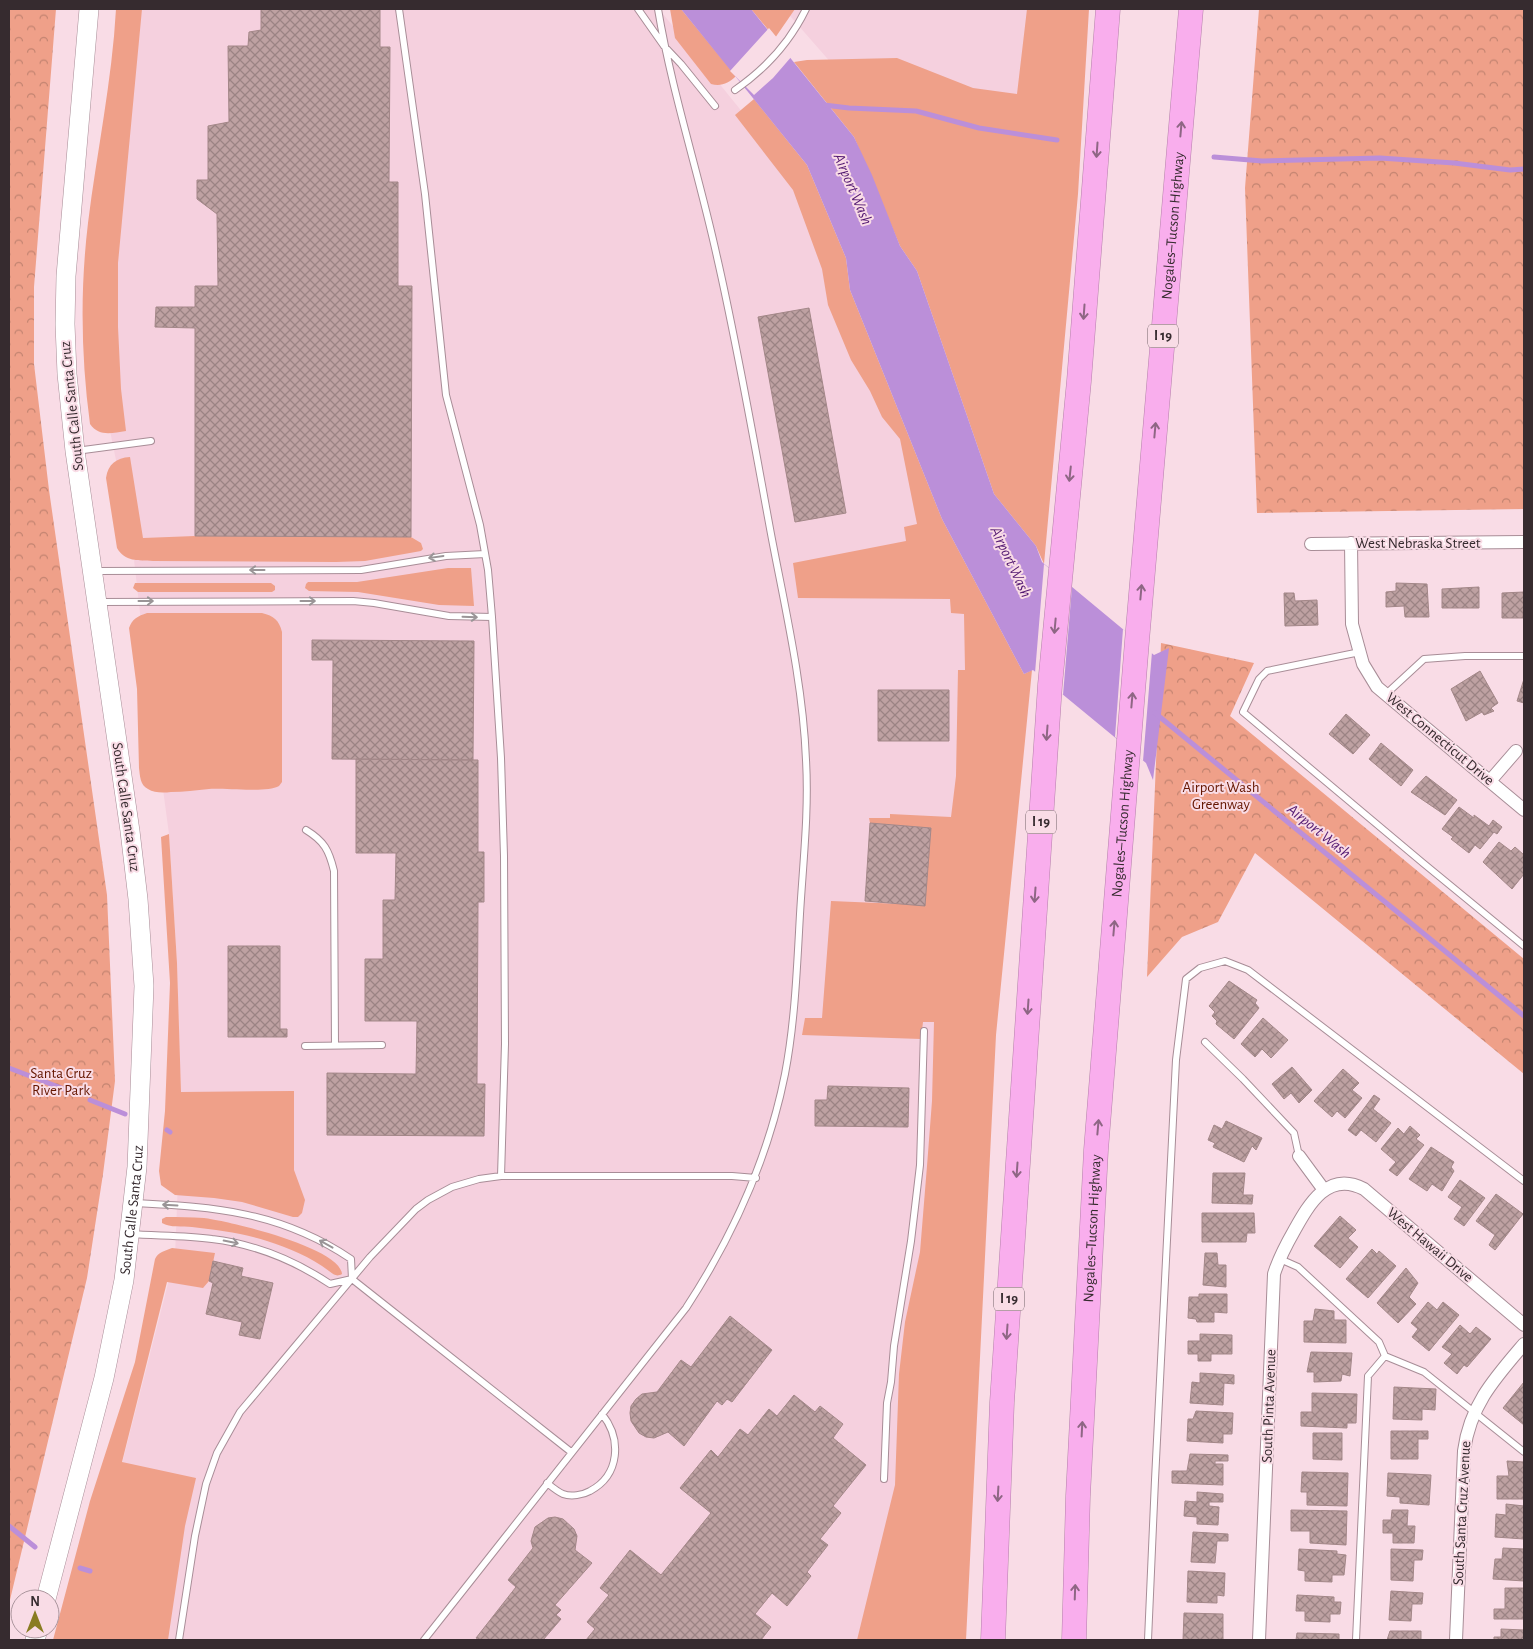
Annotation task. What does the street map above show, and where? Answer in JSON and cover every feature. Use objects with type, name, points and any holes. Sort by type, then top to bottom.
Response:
[{"type":"highway","name":"I 19","points":[[993,1640],[1002,1402],[1050,684],[1079,381],[1106,9]]},
{"type":"highway","name":"Nogales–Tucson Highway","points":[[1074,1640],[1078,1496],[1096,1150],[1128,748],[1191,16]]},
{"type":"street","name":"South Calle Santa Cruz","points":[[49,1589],[106,1369],[120,1303],[137,1167],[144,986],[132,846],[76,451],[67,374],[65,300],[89,9]]},
{"type":"street","name":"West Nebraska Street","points":[[1311,544],[1524,542]]},
{"type":"street","name":"West Connecticut Drive","points":[[1351,544],[1352,624],[1363,664],[1377,687],[1524,810]]},
{"type":"street","points":[[1490,780],[1516,751]]},
{"type":"street","points":[[1299,1156],[1326,1189]]},
{"type":"street","name":"West Hawaii Drive","points":[[1326,1189],[1335,1184],[1347,1183],[1364,1190],[1524,1325]]},
{"type":"street","name":"South Pinta Avenue","points":[[1259,1640],[1274,1274],[1304,1214],[1316,1196],[1326,1189]]},
{"type":"street","name":"South Santa Cruz Avenue","points":[[1456,1640],[1466,1435],[1474,1412],[1494,1379],[1524,1344]]},
{"type":"lane","points":[[400,9],[425,194],[446,395],[480,525],[492,617],[501,758],[504,856],[505,1044],[501,1176]]},
{"type":"lane","points":[[638,9],[664,46],[686,70],[714,106]]},
{"type":"lane","points":[[424,1640],[694,1295],[732,1228],[756,1178],[770,1134],[787,1061],[792,1022],[806,811],[807,777],[804,735],[788,623],[735,337],[664,46],[658,9]]},
{"type":"lane","points":[[735,90],[768,63],[795,29],[806,9]]},
{"type":"lane","points":[[76,451],[151,441]]},
{"type":"lane","points":[[93,571],[361,570],[446,556],[485,554]]},
{"type":"lane","points":[[97,602],[353,601],[449,616],[492,617]]},
{"type":"lane","points":[[1360,652],[1267,671],[1259,678],[1243,712],[1524,946]]},
{"type":"lane","points":[[1386,695],[1424,659],[1465,656],[1524,656]]},
{"type":"lane","points":[[306,830],[316,836],[325,846],[334,870],[334,1046]]},
{"type":"lane","points":[[1148,1640],[1155,1460],[1176,1060],[1186,979],[1200,968],[1225,961],[1248,970],[1497,1158],[1524,1181]]},
{"type":"lane","points":[[884,1479],[887,1403],[892,1382],[894,1346],[911,1241],[920,1165],[924,1031]]},
{"type":"lane","points":[[1205,1042],[1294,1133],[1299,1156]]},
{"type":"lane","points":[[305,1046],[382,1045]]},
{"type":"lane","points":[[179,1640],[195,1536],[206,1484],[217,1453],[231,1426],[245,1405],[406,1217],[428,1200],[462,1183],[501,1176],[732,1176],[756,1178]]},
{"type":"lane","points":[[134,1203],[224,1209],[285,1225],[320,1240],[351,1259],[352,1279],[572,1452]]},
{"type":"lane","points":[[130,1234],[193,1237],[226,1241],[274,1255],[303,1268],[330,1284],[352,1279]]},
{"type":"lane","points":[[1280,1259],[1298,1267],[1378,1342],[1386,1356],[1424,1372],[1524,1452]]},
{"type":"lane","points":[[1356,1640],[1368,1376],[1386,1356]]},
{"type":"lane","points":[[547,1484],[563,1494],[576,1495],[586,1493],[606,1479],[612,1469],[615,1456],[615,1442],[612,1430],[602,1414]]},
{"type":"shaded area","points":[[131,9],[659,9],[756,129],[803,199],[909,448],[983,612],[895,1640],[77,1640],[175,1256],[181,1105],[177,963],[169,834],[144,648],[131,533],[102,392]]},
{"type":"shaded area","points":[[784,9],[1035,9],[1001,434],[847,81]]},
{"type":"green space","name":"Santa Cruz River Park","points":[[9,9],[56,9],[34,287],[34,364],[49,490],[107,895],[115,1081],[87,1278],[13,1589],[10,1589],[9,1604]]},
{"type":"green space","points":[[116,9],[142,9],[118,263],[118,327],[121,389],[126,431],[106,433],[97,431],[90,424],[83,349],[83,298],[85,248],[108,89]]},
{"type":"green space","points":[[670,9],[681,9],[736,76],[731,81],[725,84],[711,84],[675,38]]},
{"type":"green space","points":[[751,9],[795,9],[775,38]]},
{"type":"green space","points":[[1027,9],[1089,9],[1078,194],[1044,564],[1036,546],[994,494],[917,271],[900,246],[854,137],[794,62],[897,58],[973,88],[1017,94]]},
{"type":"green space","points":[[1259,9],[1524,9],[1524,509],[1257,513],[1245,188]]},
{"type":"green space","points":[[754,99],[807,165],[846,258],[850,290],[942,519],[1024,674],[1032,670],[996,1035],[966,1640],[857,1640],[895,1485],[899,1374],[905,1322],[920,1252],[932,1101],[934,1022],[923,1022],[921,1039],[802,1035],[805,1018],[822,1018],[831,901],[925,905],[931,828],[870,823],[869,818],[890,818],[890,814],[951,817],[956,776],[958,670],[965,670],[964,614],[951,613],[950,599],[798,598],[793,563],[906,541],[904,527],[917,524],[900,439],[882,417],[870,391],[851,360],[828,305],[822,269],[793,190],[735,115]]},
{"type":"green space","points":[[130,457],[143,538],[195,536],[411,537],[421,543],[423,549],[421,551],[365,561],[336,562],[153,561],[128,558],[120,553],[117,548],[106,478],[111,465],[117,460]]},
{"type":"green space","points":[[448,568],[471,568],[474,606],[439,605],[358,592],[309,591],[305,588],[308,582],[357,582]]},
{"type":"green space","points":[[135,583],[271,583],[275,586],[275,590],[272,592],[138,592],[133,588]]},
{"type":"green space","points":[[147,613],[262,613],[273,617],[278,622],[282,632],[282,782],[279,786],[265,789],[209,789],[162,793],[150,790],[143,785],[139,768],[137,689],[129,628],[136,618]]},
{"type":"green space","name":"Airport Wash Greenway","points":[[1161,643],[1254,663],[1230,716],[1524,959],[1524,1074],[1255,853],[1218,922],[1182,937],[1147,977]]},
{"type":"green space","points":[[169,834],[177,963],[181,1092],[294,1091],[294,1170],[305,1200],[302,1213],[298,1217],[242,1202],[175,1195],[161,1185],[159,1171],[165,1111],[170,983],[161,837]]},
{"type":"green space","points":[[166,1217],[217,1220],[281,1237],[323,1254],[336,1264],[342,1274],[334,1274],[307,1257],[267,1241],[230,1232],[169,1226],[162,1223],[162,1219]]},
{"type":"green space","points":[[172,1248],[215,1253],[209,1281],[203,1288],[167,1282],[122,1462],[196,1478],[185,1526],[168,1640],[53,1640],[60,1639],[60,1614],[90,1501],[135,1362],[155,1259],[160,1253]]},
{"type":"water","points":[[681,9],[751,9],[854,137],[872,175],[900,246],[917,271],[994,494],[1036,546],[1042,562],[1154,655],[1169,648],[1153,780],[1146,763],[1033,670],[1024,674],[942,519],[850,290],[846,258],[807,165]]},
{"type":"pier","points":[[769,28],[792,56],[773,78],[754,95],[730,71]]},
{"type":"pier","points":[[1044,564],[1072,587],[1063,695],[1035,673]]},
{"type":"pier","points":[[1123,629],[1152,652],[1143,761],[1115,737]]},
{"type":"building","points":[[261,9],[380,9],[380,47],[390,47],[389,182],[398,182],[398,286],[412,286],[411,537],[195,536],[195,328],[155,327],[156,307],[195,307],[195,286],[218,286],[217,214],[197,199],[197,180],[208,180],[208,126],[229,122],[228,46],[248,46],[249,32],[261,30]]},
{"type":"building","points":[[809,308],[846,513],[795,522],[758,317]]},
{"type":"building","points":[[1396,583],[1427,584],[1429,617],[1405,617],[1404,606],[1386,607],[1386,592],[1396,591]]},
{"type":"building","points":[[1479,587],[1479,608],[1442,608],[1442,589]]},
{"type":"building","points":[[1524,592],[1523,618],[1502,618],[1502,593]]},
{"type":"building","points":[[1284,593],[1294,593],[1295,601],[1317,600],[1318,625],[1285,626]]},
{"type":"building","points":[[312,640],[474,641],[473,760],[332,759],[333,660],[312,660]]},
{"type":"building","points":[[1480,671],[1498,703],[1491,708],[1494,711],[1484,715],[1482,712],[1466,721],[1451,689]]},
{"type":"building","points":[[1524,679],[1524,703],[1517,701]]},
{"type":"building","points":[[878,690],[949,690],[949,741],[878,741]]},
{"type":"building","points":[[1346,714],[1370,735],[1353,754],[1329,734]]},
{"type":"building","points":[[1381,743],[1413,770],[1401,786],[1369,759]]},
{"type":"building","points":[[356,759],[478,760],[478,852],[484,852],[484,902],[478,902],[477,1084],[485,1084],[484,1136],[327,1135],[327,1073],[416,1074],[417,1021],[365,1021],[365,959],[383,959],[383,900],[395,900],[396,853],[356,853]]},
{"type":"building","points":[[1426,776],[1457,800],[1445,815],[1411,792]]},
{"type":"building","points":[[1459,807],[1489,826],[1493,820],[1502,827],[1497,834],[1494,832],[1480,849],[1475,845],[1469,853],[1442,829]]},
{"type":"building","points":[[870,823],[931,828],[925,906],[865,901]]},
{"type":"building","points":[[1499,842],[1511,851],[1515,847],[1524,855],[1524,874],[1512,889],[1483,862]]},
{"type":"building","points":[[228,946],[280,946],[280,1029],[287,1029],[287,1037],[228,1037]]},
{"type":"building","points":[[1229,981],[1257,1000],[1255,1003],[1259,1008],[1234,1039],[1216,1024],[1217,1021],[1212,1016],[1215,1012],[1209,1006]]},
{"type":"building","points":[[1263,1018],[1288,1040],[1271,1058],[1262,1049],[1255,1057],[1241,1044]]},
{"type":"building","points":[[1292,1067],[1312,1090],[1299,1103],[1291,1093],[1284,1099],[1272,1084]]},
{"type":"building","points":[[1343,1069],[1359,1083],[1352,1090],[1362,1098],[1345,1118],[1337,1111],[1332,1117],[1314,1101]]},
{"type":"building","points":[[828,1086],[909,1088],[908,1127],[815,1126],[815,1100],[827,1100]]},
{"type":"building","points":[[1374,1095],[1380,1099],[1373,1109],[1391,1123],[1376,1142],[1361,1130],[1356,1136],[1348,1130]]},
{"type":"building","points":[[1226,1121],[1262,1138],[1256,1150],[1252,1146],[1244,1162],[1213,1147],[1215,1143],[1208,1140],[1214,1125],[1222,1129]]},
{"type":"building","points":[[1410,1126],[1420,1135],[1416,1139],[1424,1145],[1397,1176],[1389,1170],[1396,1162],[1381,1149],[1398,1128],[1404,1134]]},
{"type":"building","points":[[1431,1147],[1454,1162],[1451,1167],[1454,1171],[1442,1191],[1432,1184],[1427,1191],[1409,1179]]},
{"type":"building","points":[[1213,1173],[1245,1173],[1243,1195],[1253,1195],[1252,1204],[1212,1203]]},
{"type":"building","points":[[1460,1180],[1485,1198],[1464,1226],[1454,1219],[1462,1207],[1448,1197]]},
{"type":"building","points":[[1496,1194],[1523,1214],[1495,1250],[1489,1245],[1495,1235],[1476,1221]]},
{"type":"building","points":[[1202,1213],[1254,1213],[1255,1233],[1247,1233],[1246,1242],[1202,1242]]},
{"type":"building","points":[[1340,1216],[1356,1230],[1348,1238],[1358,1247],[1340,1268],[1314,1246]]},
{"type":"building","points":[[1372,1249],[1377,1254],[1379,1251],[1396,1266],[1368,1298],[1346,1279]]},
{"type":"building","points":[[1205,1253],[1217,1253],[1218,1265],[1226,1265],[1226,1287],[1203,1285]]},
{"type":"building","points":[[213,1261],[243,1268],[241,1276],[273,1283],[260,1339],[239,1335],[242,1322],[206,1314],[213,1283],[209,1281]]},
{"type":"building","points":[[1406,1268],[1418,1283],[1409,1297],[1416,1304],[1398,1323],[1377,1303]]},
{"type":"building","points":[[1199,1294],[1227,1294],[1227,1313],[1214,1312],[1214,1322],[1197,1322],[1196,1319],[1188,1318],[1189,1297],[1199,1297]]},
{"type":"building","points":[[1428,1302],[1437,1310],[1443,1302],[1459,1315],[1429,1351],[1412,1337],[1418,1329],[1411,1323]]},
{"type":"building","points":[[1315,1309],[1334,1311],[1334,1320],[1346,1320],[1346,1343],[1304,1342],[1304,1321],[1313,1321]]},
{"type":"building","points":[[730,1316],[772,1350],[732,1402],[727,1399],[722,1405],[717,1401],[684,1446],[668,1432],[654,1438],[646,1437],[639,1433],[631,1421],[630,1413],[631,1406],[636,1399],[642,1394],[657,1392],[681,1360],[691,1367]]},
{"type":"building","points":[[1460,1325],[1470,1334],[1476,1327],[1491,1339],[1467,1367],[1464,1365],[1457,1374],[1444,1363],[1452,1354],[1442,1347]]},
{"type":"building","points":[[1200,1334],[1232,1335],[1232,1354],[1211,1354],[1211,1361],[1198,1361],[1198,1354],[1188,1354],[1188,1341],[1200,1341]]},
{"type":"building","points":[[1311,1352],[1352,1353],[1350,1376],[1342,1374],[1341,1381],[1314,1382],[1314,1372],[1307,1372]]},
{"type":"building","points":[[1200,1373],[1234,1375],[1234,1384],[1224,1383],[1223,1405],[1190,1403],[1192,1382],[1200,1383]]},
{"type":"building","points":[[1524,1382],[1524,1425],[1503,1408]]},
{"type":"building","points":[[1394,1387],[1436,1389],[1435,1410],[1422,1409],[1422,1420],[1393,1419]]},
{"type":"building","points":[[1312,1393],[1357,1394],[1356,1423],[1347,1423],[1347,1428],[1301,1426],[1301,1412],[1312,1412]]},
{"type":"building","points":[[794,1395],[815,1412],[820,1406],[843,1424],[833,1438],[866,1465],[833,1506],[841,1513],[820,1539],[828,1545],[807,1572],[811,1576],[787,1606],[772,1593],[755,1614],[771,1627],[761,1640],[586,1640],[595,1629],[587,1622],[609,1595],[600,1588],[630,1550],[661,1575],[711,1513],[680,1488],[711,1450],[718,1457],[740,1429],[748,1435],[769,1409],[777,1416]]},
{"type":"building","points":[[1196,1411],[1233,1413],[1232,1434],[1223,1434],[1223,1443],[1187,1441],[1188,1419],[1193,1419]]},
{"type":"building","points":[[1391,1431],[1428,1431],[1428,1439],[1418,1439],[1418,1459],[1391,1459]]},
{"type":"building","points":[[1313,1433],[1342,1433],[1342,1460],[1313,1459]]},
{"type":"building","points":[[1190,1454],[1228,1455],[1228,1461],[1215,1461],[1215,1464],[1223,1464],[1223,1485],[1172,1483],[1172,1471],[1187,1471]]},
{"type":"building","points":[[1507,1461],[1524,1462],[1524,1499],[1497,1499],[1497,1476],[1509,1476]]},
{"type":"building","points":[[1302,1472],[1348,1473],[1347,1506],[1307,1505],[1307,1492],[1301,1492]]},
{"type":"building","points":[[1388,1473],[1431,1475],[1429,1505],[1400,1503],[1400,1497],[1387,1496]]},
{"type":"building","points":[[1197,1492],[1223,1494],[1223,1502],[1209,1502],[1209,1506],[1219,1507],[1218,1525],[1197,1524],[1197,1517],[1184,1516],[1185,1501],[1197,1502]]},
{"type":"building","points":[[1506,1504],[1524,1506],[1524,1539],[1495,1537],[1496,1514],[1506,1515]]},
{"type":"building","points":[[1291,1510],[1347,1511],[1346,1545],[1310,1543],[1310,1531],[1291,1531]]},
{"type":"building","points":[[1392,1510],[1408,1510],[1407,1526],[1415,1526],[1414,1543],[1393,1543],[1393,1533],[1383,1533],[1383,1520],[1391,1520]]},
{"type":"building","points":[[548,1518],[563,1519],[574,1529],[577,1536],[575,1550],[592,1563],[555,1605],[561,1610],[556,1615],[561,1619],[543,1640],[480,1640],[476,1638],[516,1587],[508,1580],[533,1548],[531,1541],[535,1527]]},
{"type":"building","points":[[1193,1532],[1228,1534],[1228,1541],[1217,1541],[1215,1563],[1191,1562]]},
{"type":"building","points":[[1503,1548],[1524,1549],[1524,1581],[1493,1579],[1495,1559],[1502,1559]]},
{"type":"building","points":[[1299,1549],[1337,1551],[1337,1554],[1346,1555],[1344,1575],[1332,1575],[1332,1582],[1305,1581],[1305,1571],[1298,1570]]},
{"type":"building","points":[[1391,1549],[1423,1550],[1422,1560],[1414,1560],[1413,1581],[1391,1580]]},
{"type":"building","points":[[1188,1571],[1225,1573],[1224,1596],[1217,1595],[1217,1603],[1187,1602]]},
{"type":"building","points":[[1505,1588],[1524,1588],[1524,1619],[1494,1619],[1494,1609],[1505,1609]]},
{"type":"building","points":[[1391,1591],[1423,1593],[1422,1604],[1412,1604],[1411,1621],[1389,1620]]},
{"type":"building","points":[[1297,1595],[1334,1597],[1334,1602],[1341,1602],[1340,1614],[1330,1614],[1330,1622],[1305,1621],[1305,1611],[1296,1611]]},
{"type":"building","points":[[1184,1613],[1223,1614],[1223,1640],[1183,1640]]},
{"type":"building","points":[[1501,1629],[1524,1630],[1524,1640],[1494,1640],[1494,1637],[1501,1637]]},
{"type":"building","points":[[1390,1631],[1421,1631],[1421,1640],[1387,1640]]},
{"type":"building","points":[[1297,1633],[1339,1634],[1339,1640],[1296,1640]]},
{"type":"waterway","points":[[824,105],[916,111],[979,128],[1057,140]]},
{"type":"waterway","points":[[1214,157],[1262,161],[1380,158],[1454,163],[1510,170],[1524,169]]},
{"type":"waterway","name":"Airport Wash","points":[[1155,713],[1524,1016]]},
{"type":"waterway","points":[[9,1068],[69,1091]]},
{"type":"waterway","points":[[90,1100],[125,1114]]},
{"type":"waterway","points":[[9,1526],[35,1547]]},
{"type":"waterway","points":[[80,1568],[90,1571]]}]
